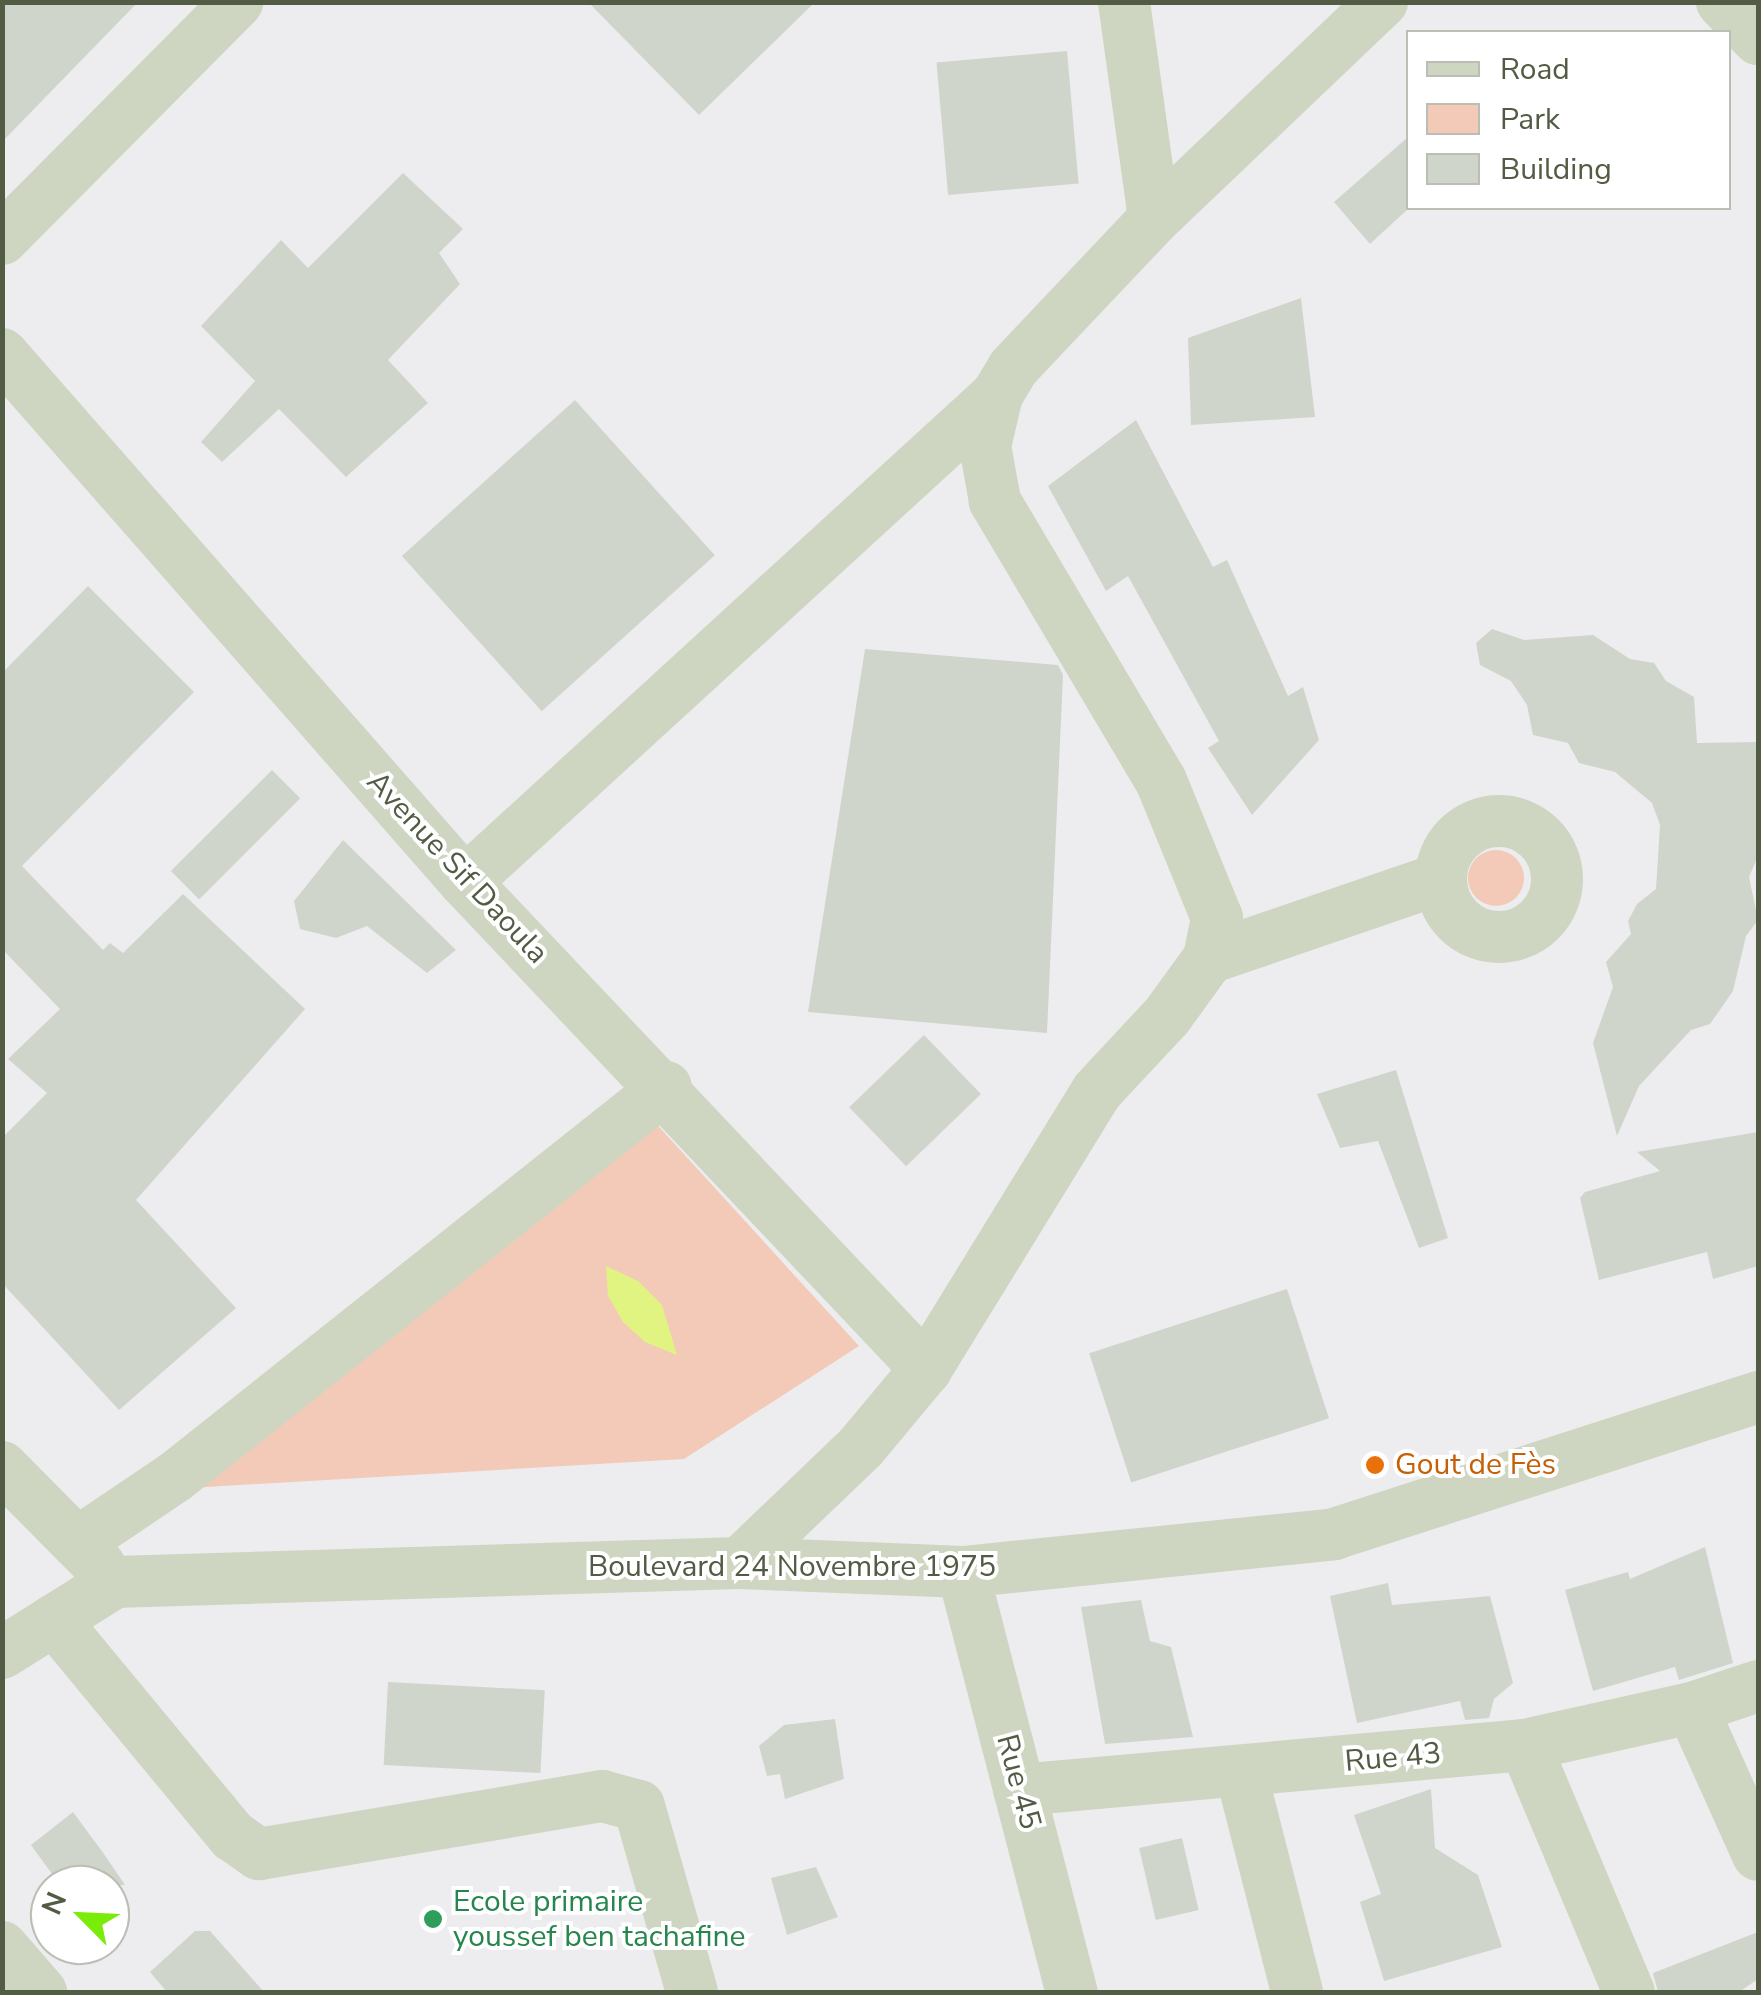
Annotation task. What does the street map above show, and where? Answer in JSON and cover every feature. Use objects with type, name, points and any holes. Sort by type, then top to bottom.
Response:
[{"type":"street","points":[[2,239],[237,2]]},
{"type":"street","points":[[1124,2],[1154,219]]},
{"type":"street","points":[[740,1563],[862,1447],[926,1369],[1097,1090],[1167,1016],[1208,958],[1217,918],[1161,780],[995,501],[985,446],[997,395],[1012,368],[1154,219],[1382,2]]},
{"type":"street","points":[[1722,2],[1758,39]]},
{"type":"street","name":"Avenue Sif Daoula","points":[[2,354],[465,882],[666,1087],[926,1369]]},
{"type":"street","points":[[465,882],[997,395]]},
{"type":"street","points":[[1208,958],[1440,879]]},
{"type":"street","points":[[76,1543],[175,1476],[666,1087]]},
{"type":"street","name":"Boulevard 24 Novembre 1975","points":[[115,1582],[740,1563],[963,1572],[1334,1534],[1758,1398]]},
{"type":"street","points":[[2,1468],[115,1582],[2,1653]]},
{"type":"street","name":"Rue 45","points":[[963,1572],[1072,1992]]},
{"type":"street","points":[[54,1620],[233,1836],[259,1854],[602,1796],[638,1806],[692,1992]]},
{"type":"street","name":"Rue 43","points":[[1020,1790],[1525,1746],[1692,1708],[1758,1686]]},
{"type":"street","points":[[1692,1708],[1758,1856]]},
{"type":"street","points":[[1525,1746],[1629,1992]]},
{"type":"street","points":[[1241,1772],[1298,1992]]},
{"type":"street","points":[[2,1947],[41,1992]]},
{"type":"green space","points":[[1496,850],[1516,858],[1524,878],[1516,898],[1496,906],[1476,898],[1468,878],[1476,858]]},
{"type":"green space","points":[[651,1118],[859,1346],[684,1459],[189,1488]]},
{"type":"shaded area","points":[[606,1266],[638,1281],[662,1305],[677,1355],[645,1342],[623,1322],[608,1296]]},
{"type":"building","points":[[2,2],[138,2],[2,142]]},
{"type":"building","points":[[588,2],[815,2],[699,115]]},
{"type":"building","points":[[1067,51],[1079,183],[948,195],[936,62]]},
{"type":"building","points":[[1406,139],[1407,210],[1370,244],[1334,202]]},
{"type":"building","points":[[403,173],[463,229],[439,253],[460,284],[388,360],[428,403],[346,477],[279,409],[222,462],[201,442],[255,381],[201,326],[281,240],[308,268]]},
{"type":"building","points":[[1301,298],[1315,417],[1191,425],[1188,338]]},
{"type":"building","points":[[575,400],[715,555],[542,711],[402,556]]},
{"type":"building","points":[[1136,420],[1213,567],[1227,560],[1288,696],[1303,687],[1319,740],[1252,815],[1208,748],[1219,741],[1128,576],[1106,591],[1048,486]]},
{"type":"building","points":[[88,586],[194,692],[22,866],[103,950],[110,943],[123,953],[183,894],[305,1009],[136,1200],[236,1308],[119,1410],[2,1283],[2,1138],[47,1093],[8,1059],[60,1009],[2,949],[2,673]]},
{"type":"building","points":[[1492,629],[1524,640],[1593,635],[1630,659],[1654,663],[1666,681],[1694,697],[1697,743],[1758,742],[1758,856],[1749,877],[1758,920],[1746,936],[1733,991],[1710,1024],[1691,1030],[1639,1086],[1617,1136],[1593,1043],[1613,987],[1606,962],[1631,934],[1628,921],[1637,904],[1656,889],[1660,825],[1652,803],[1615,772],[1579,763],[1568,743],[1533,735],[1527,705],[1511,681],[1480,665],[1476,643]]},
{"type":"building","points":[[865,649],[1058,665],[1063,675],[1047,1033],[808,1012]]},
{"type":"building","points":[[272,770],[300,798],[199,899],[171,871]]},
{"type":"building","points":[[343,840],[456,950],[427,973],[367,926],[336,938],[300,929],[294,901]]},
{"type":"building","points":[[924,1035],[981,1094],[906,1166],[849,1107]]},
{"type":"building","points":[[1396,1070],[1448,1238],[1419,1248],[1378,1141],[1340,1148],[1317,1094]]},
{"type":"building","points":[[1758,1132],[1758,1266],[1713,1279],[1707,1252],[1599,1280],[1580,1198],[1585,1192],[1660,1171],[1637,1152]]},
{"type":"building","points":[[1287,1289],[1329,1418],[1131,1483],[1089,1353]]},
{"type":"building","points":[[1705,1547],[1733,1663],[1679,1680],[1675,1667],[1593,1691],[1565,1590],[1628,1572],[1630,1579]]},
{"type":"building","points":[[1388,1583],[1392,1605],[1490,1596],[1513,1683],[1494,1699],[1489,1718],[1465,1720],[1460,1701],[1357,1723],[1330,1596]]},
{"type":"building","points":[[1141,1600],[1150,1641],[1171,1647],[1193,1737],[1105,1744],[1081,1607]]},
{"type":"building","points":[[388,1682],[545,1690],[540,1773],[384,1765]]},
{"type":"building","points":[[835,1719],[844,1779],[785,1799],[780,1774],[767,1776],[759,1746],[784,1725]]},
{"type":"building","points":[[1431,1789],[1435,1848],[1478,1875],[1502,1947],[1384,1981],[1360,1902],[1381,1894],[1354,1815]]},
{"type":"building","points":[[73,1812],[111,1865],[46,1865],[31,1845]]},
{"type":"building","points":[[1182,1838],[1199,1910],[1156,1920],[1139,1848]]},
{"type":"building","points":[[816,1867],[838,1917],[787,1935],[771,1878]]},
{"type":"building","points":[[195,1931],[210,1931],[264,1992],[167,1992],[150,1972]]},
{"type":"building","points":[[1758,1932],[1758,1979],[1739,1992],[1658,1992],[1653,1973]]},
{"type":"place","name":"Gout de Fès","points":[[1375,1465]]},
{"type":"place","name":"Ecole primaire youssef ben tachafine","points":[[433,1919]]}]
